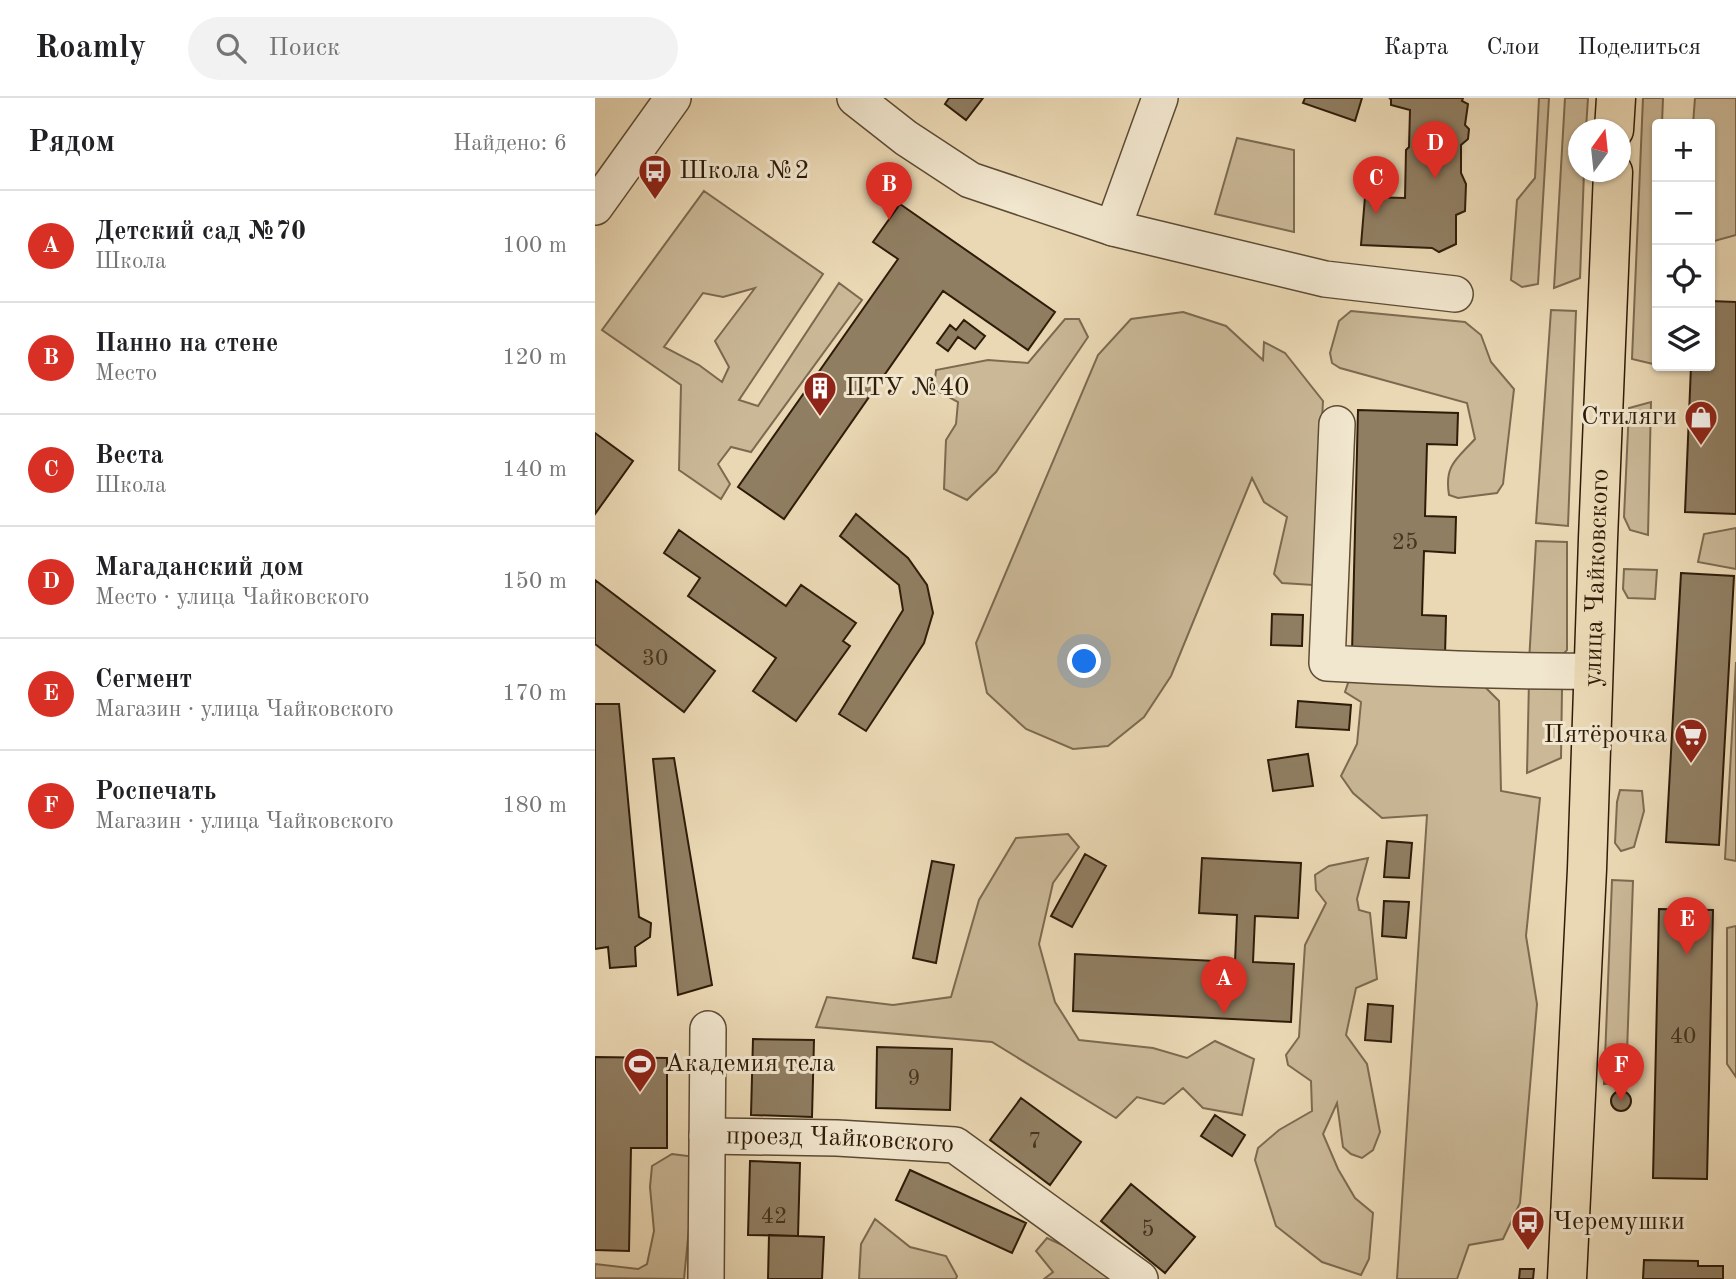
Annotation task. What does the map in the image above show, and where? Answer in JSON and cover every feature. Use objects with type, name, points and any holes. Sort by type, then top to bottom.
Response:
[{"type":"main road","points":[[1615,119],[1616,98]]},
{"type":"main road","name":"улица Чайковского","points":[[1567,1279],[1586,883],[1613,182]]},
{"type":"street","points":[[595,208],[673,98]]},
{"type":"street","points":[[855,98],[906,138],[970,180],[1113,228],[1325,279],[1455,294]]},
{"type":"street","points":[[1113,228],[1160,98]]},
{"type":"street","points":[[1337,424],[1327,663],[1434,669],[1594,671]]},
{"type":"street","points":[[706,1279],[708,1029]]},
{"type":"street","name":"проезд Чайковского","points":[[707,1136],[837,1138],[955,1145],[1140,1279]]},
{"type":"shaded area","points":[[1539,98],[1549,98],[1538,284],[1522,287],[1511,280],[1517,200],[1535,178]]},
{"type":"shaded area","points":[[1565,98],[1588,98],[1587,119],[1568,119],[1568,182],[1584,182],[1580,278],[1554,288]]},
{"type":"shaded area","points":[[1643,98],[1663,98],[1662,119],[1652,119],[1652,364],[1632,359]]},
{"type":"shaded area","points":[[1695,98],[1736,98],[1736,235],[1715,241],[1715,119],[1693,119]]},
{"type":"shaded area","points":[[1237,138],[1294,150],[1294,232],[1215,214]]},
{"type":"shaded area","points":[[704,191],[823,274],[739,400],[758,406],[839,283],[862,300],[751,452],[731,447],[718,464],[730,484],[721,499],[679,470],[681,385],[602,330]],"holes":[[[755,288],[715,341],[729,367],[722,382],[699,365],[664,347],[703,293],[723,297]]]},
{"type":"shaded area","points":[[1551,310],[1576,311],[1568,526],[1536,523]]},
{"type":"shaded area","points":[[1351,311],[1465,322],[1481,335],[1491,362],[1514,389],[1503,484],[1497,493],[1458,498],[1449,495],[1450,469],[1475,439],[1467,403],[1340,368],[1332,363],[1330,353],[1339,321]]},
{"type":"shaded area","points":[[1183,312],[1226,326],[1263,360],[1264,342],[1285,353],[1323,401],[1313,585],[1282,583],[1274,574],[1287,517],[1264,502],[1252,478],[1171,676],[1144,717],[1108,746],[1073,749],[1026,729],[987,693],[976,643],[1098,355],[1131,319]]},
{"type":"shaded area","points":[[1065,319],[1079,319],[1088,337],[996,472],[967,500],[944,489],[946,440],[956,424],[958,402],[934,389],[936,370],[988,360],[1028,363]]},
{"type":"shaded area","points":[[1651,402],[1648,535],[1630,530],[1624,517],[1629,408]]},
{"type":"shaded area","points":[[1736,528],[1736,569],[1698,562],[1704,534]]},
{"type":"shaded area","points":[[1536,541],[1567,542],[1567,650],[1557,662],[1529,662]]},
{"type":"shaded area","points":[[1624,569],[1657,570],[1655,599],[1628,598],[1623,589]]},
{"type":"shaded area","points":[[1736,662],[1736,861],[1725,859]]},
{"type":"shaded area","points":[[1351,674],[1478,680],[1499,701],[1501,791],[1540,798],[1526,936],[1537,1004],[1520,1203],[1503,1239],[1469,1245],[1457,1279],[1397,1279],[1427,815],[1382,818],[1353,793],[1341,776],[1357,744],[1361,702],[1345,692]]},
{"type":"shaded area","points":[[1529,680],[1550,680],[1562,689],[1561,758],[1527,773]]},
{"type":"shaded area","points":[[1620,790],[1642,791],[1644,811],[1634,847],[1621,851],[1615,843]]},
{"type":"shaded area","points":[[1068,834],[1079,847],[1053,883],[1039,944],[1055,1002],[1079,1040],[1153,1048],[1187,1058],[1215,1041],[1254,1059],[1242,1115],[1203,1108],[1183,1088],[1164,1104],[1137,1097],[1116,1118],[992,1042],[816,1027],[827,997],[893,1005],[951,997],[979,900],[1016,838]]},
{"type":"shaded area","points":[[1368,858],[1357,899],[1359,910],[1370,913],[1377,979],[1356,988],[1346,1035],[1367,1064],[1380,1132],[1373,1150],[1362,1158],[1351,1154],[1343,1147],[1337,1103],[1323,1134],[1338,1169],[1355,1198],[1373,1213],[1369,1259],[1361,1275],[1322,1262],[1276,1226],[1255,1160],[1258,1148],[1279,1130],[1312,1111],[1311,1081],[1288,1065],[1286,1055],[1299,1037],[1305,945],[1326,903],[1316,890],[1315,875],[1329,866]]},
{"type":"shaded area","points":[[1612,880],[1633,881],[1626,1081],[1604,1084]]},
{"type":"shaded area","points":[[1736,926],[1736,1077],[1727,1064],[1727,928]]},
{"type":"shaded area","points":[[672,1154],[696,1157],[684,1279],[595,1278],[595,1264],[638,1269],[647,1264],[654,1231],[650,1187],[652,1166]]},
{"type":"shaded area","points":[[875,1219],[910,1247],[946,1256],[957,1276],[956,1279],[859,1279],[861,1244]]},
{"type":"shaded area","points":[[1047,1238],[1101,1263],[1122,1279],[1044,1279],[1053,1272],[1036,1251]]},
{"type":"building","points":[[949,98],[983,98],[966,120],[945,104]]},
{"type":"building","points":[[1305,98],[1362,98],[1355,121],[1303,103]]},
{"type":"building","points":[[1389,98],[1463,98],[1462,101],[1468,104],[1465,125],[1469,129],[1468,139],[1461,145],[1461,173],[1466,184],[1465,211],[1456,215],[1456,244],[1439,252],[1432,248],[1361,245],[1365,197],[1405,198],[1410,110],[1391,105]]},
{"type":"building","name":"ПТУ №40","points":[[900,204],[1055,312],[1028,350],[943,291],[784,519],[738,487],[898,259],[873,242]]},
{"type":"building","points":[[1715,301],[1736,302],[1736,514],[1685,512],[1691,371],[1715,371]]},
{"type":"building","points":[[964,320],[985,336],[975,349],[958,337],[948,351],[937,343],[950,325],[956,330]]},
{"type":"building","points":[[1358,410],[1458,413],[1457,445],[1427,444],[1425,516],[1456,517],[1455,553],[1424,551],[1422,615],[1446,616],[1445,656],[1352,653]]},
{"type":"building","points":[[595,433],[633,461],[595,514]]},
{"type":"building","points":[[856,514],[908,558],[927,585],[933,613],[924,643],[866,731],[839,714],[903,610],[899,585],[840,536]]},
{"type":"building","points":[[679,530],[786,606],[801,585],[856,623],[843,641],[850,646],[796,721],[753,691],[776,658],[688,596],[700,578],[664,553]]},
{"type":"building","points":[[1681,573],[1734,576],[1719,845],[1666,842]]},
{"type":"building","points":[[595,580],[715,671],[684,712],[595,644]]},
{"type":"building","points":[[1272,614],[1303,615],[1302,646],[1271,645]]},
{"type":"building","points":[[1298,701],[1351,705],[1349,730],[1296,727]]},
{"type":"building","points":[[595,704],[619,704],[639,917],[651,923],[650,937],[635,947],[636,966],[610,968],[608,947],[595,949]]},
{"type":"building","points":[[1308,754],[1313,786],[1273,791],[1268,760]]},
{"type":"building","points":[[674,758],[712,985],[678,995],[653,759]]},
{"type":"building","points":[[1387,841],[1412,843],[1409,878],[1384,877]]},
{"type":"building","points":[[1085,854],[1106,866],[1072,927],[1051,916]]},
{"type":"building","points":[[1202,858],[1301,863],[1298,918],[1255,916],[1253,962],[1294,964],[1291,1022],[1073,1011],[1075,954],[1235,962],[1237,915],[1199,913]]},
{"type":"building","points":[[932,861],[954,865],[936,963],[913,958]]},
{"type":"building","points":[[1384,901],[1409,902],[1406,938],[1382,936]]},
{"type":"building","points":[[1659,909],[1713,910],[1707,1179],[1653,1178]]},
{"type":"building","points":[[1368,1004],[1393,1006],[1391,1042],[1365,1040]]},
{"type":"building","points":[[753,1039],[814,1040],[812,1117],[751,1115]]},
{"type":"building","points":[[877,1047],[952,1049],[950,1110],[876,1108]]},
{"type":"building","points":[[595,1057],[667,1058],[667,1148],[631,1148],[629,1251],[595,1250]]},
{"type":"building","points":[[1621,1091],[1628,1094],[1631,1101],[1628,1108],[1621,1111],[1614,1108],[1611,1101],[1614,1094]]},
{"type":"building","points":[[1021,1098],[1081,1142],[1050,1185],[990,1140]]},
{"type":"building","points":[[1215,1115],[1245,1135],[1232,1156],[1201,1136]]},
{"type":"building","points":[[750,1161],[800,1163],[798,1236],[748,1235]]},
{"type":"building","points":[[910,1170],[1026,1223],[1012,1253],[896,1200]]},
{"type":"building","points":[[1131,1184],[1195,1237],[1165,1273],[1101,1221]]},
{"type":"building","points":[[769,1235],[824,1237],[822,1279],[768,1279]]},
{"type":"building","points":[[1644,1260],[1698,1261],[1698,1266],[1723,1266],[1723,1279],[1643,1279]]},
{"type":"building","points":[[1520,1269],[1534,1269],[1533,1279],[1519,1279]]},
{"type":"place","name":"Магаданский дом","points":[[1435,179]]},
{"type":"place","name":"Школа №2","points":[[655,201]]},
{"type":"place","name":"Веста","points":[[1376,214]]},
{"type":"place","name":"Панно на стене","points":[[889,220]]},
{"type":"place","name":"ПТУ №40","points":[[820,418]]},
{"type":"place","name":"Стиляги","points":[[1701,447]]},
{"type":"place","name":"Пятёрочка","points":[[1691,765]]},
{"type":"place","name":"Сегмент","points":[[1687,955]]},
{"type":"place","name":"Детский сад №70","points":[[1224,1014]]},
{"type":"place","name":"Академия тела","points":[[640,1094]]},
{"type":"place","name":"Роспечать","points":[[1621,1101]]},
{"type":"place","name":"Черемушки","points":[[1528,1252]]}]
